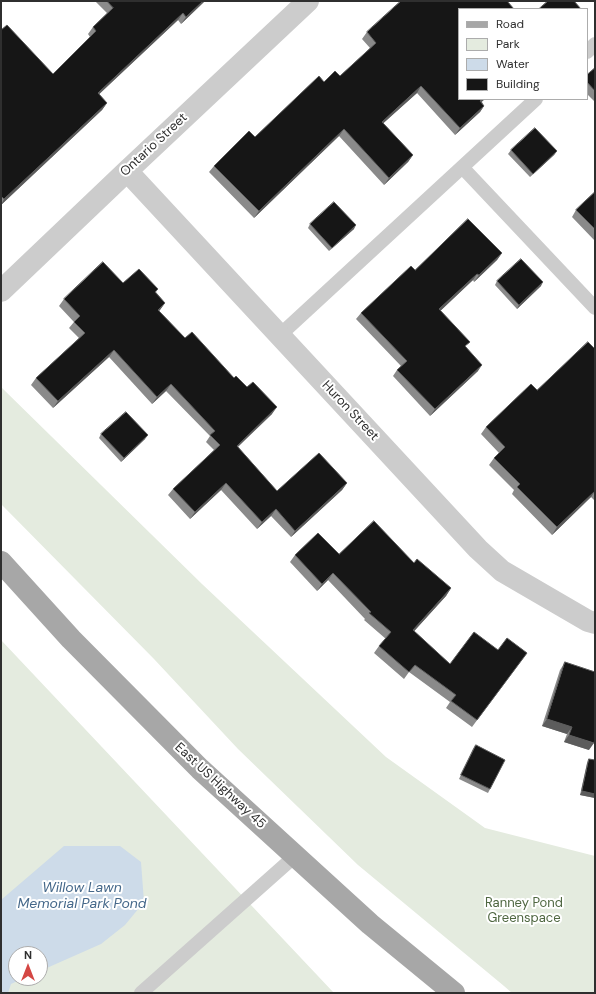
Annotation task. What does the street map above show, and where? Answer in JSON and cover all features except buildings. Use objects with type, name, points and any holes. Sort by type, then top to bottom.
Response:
[{"type":"main road","name":"East US Highway 45","points":[[1,562],[71,639],[200,769],[370,924],[454,993]]},
{"type":"street","name":"Ontario Street","points":[[1,291],[127,170],[308,1]]},
{"type":"street","name":"Huron Street","points":[[127,170],[478,549],[502,571],[588,621],[595,623]]},
{"type":"lane","points":[[280,335],[535,100]]},
{"type":"lane","points":[[462,167],[595,308]]},
{"type":"lane","points":[[141,993],[295,856]]},
{"type":"green space","name":"Ranney Pond Greenspace","points":[[1,387],[202,584],[386,757],[485,828],[595,856],[595,993],[512,993],[358,865],[238,749],[154,659],[1,504]]},
{"type":"green space","points":[[1,640],[334,993],[1,993]]},
{"type":"water","name":"Willow Lawn Memorial Park Pond","points":[[64,846],[120,846],[141,862],[144,902],[125,925],[101,944],[48,967],[48,946],[8,946],[8,986],[10,986],[8,993],[1,993],[1,900]]}]
